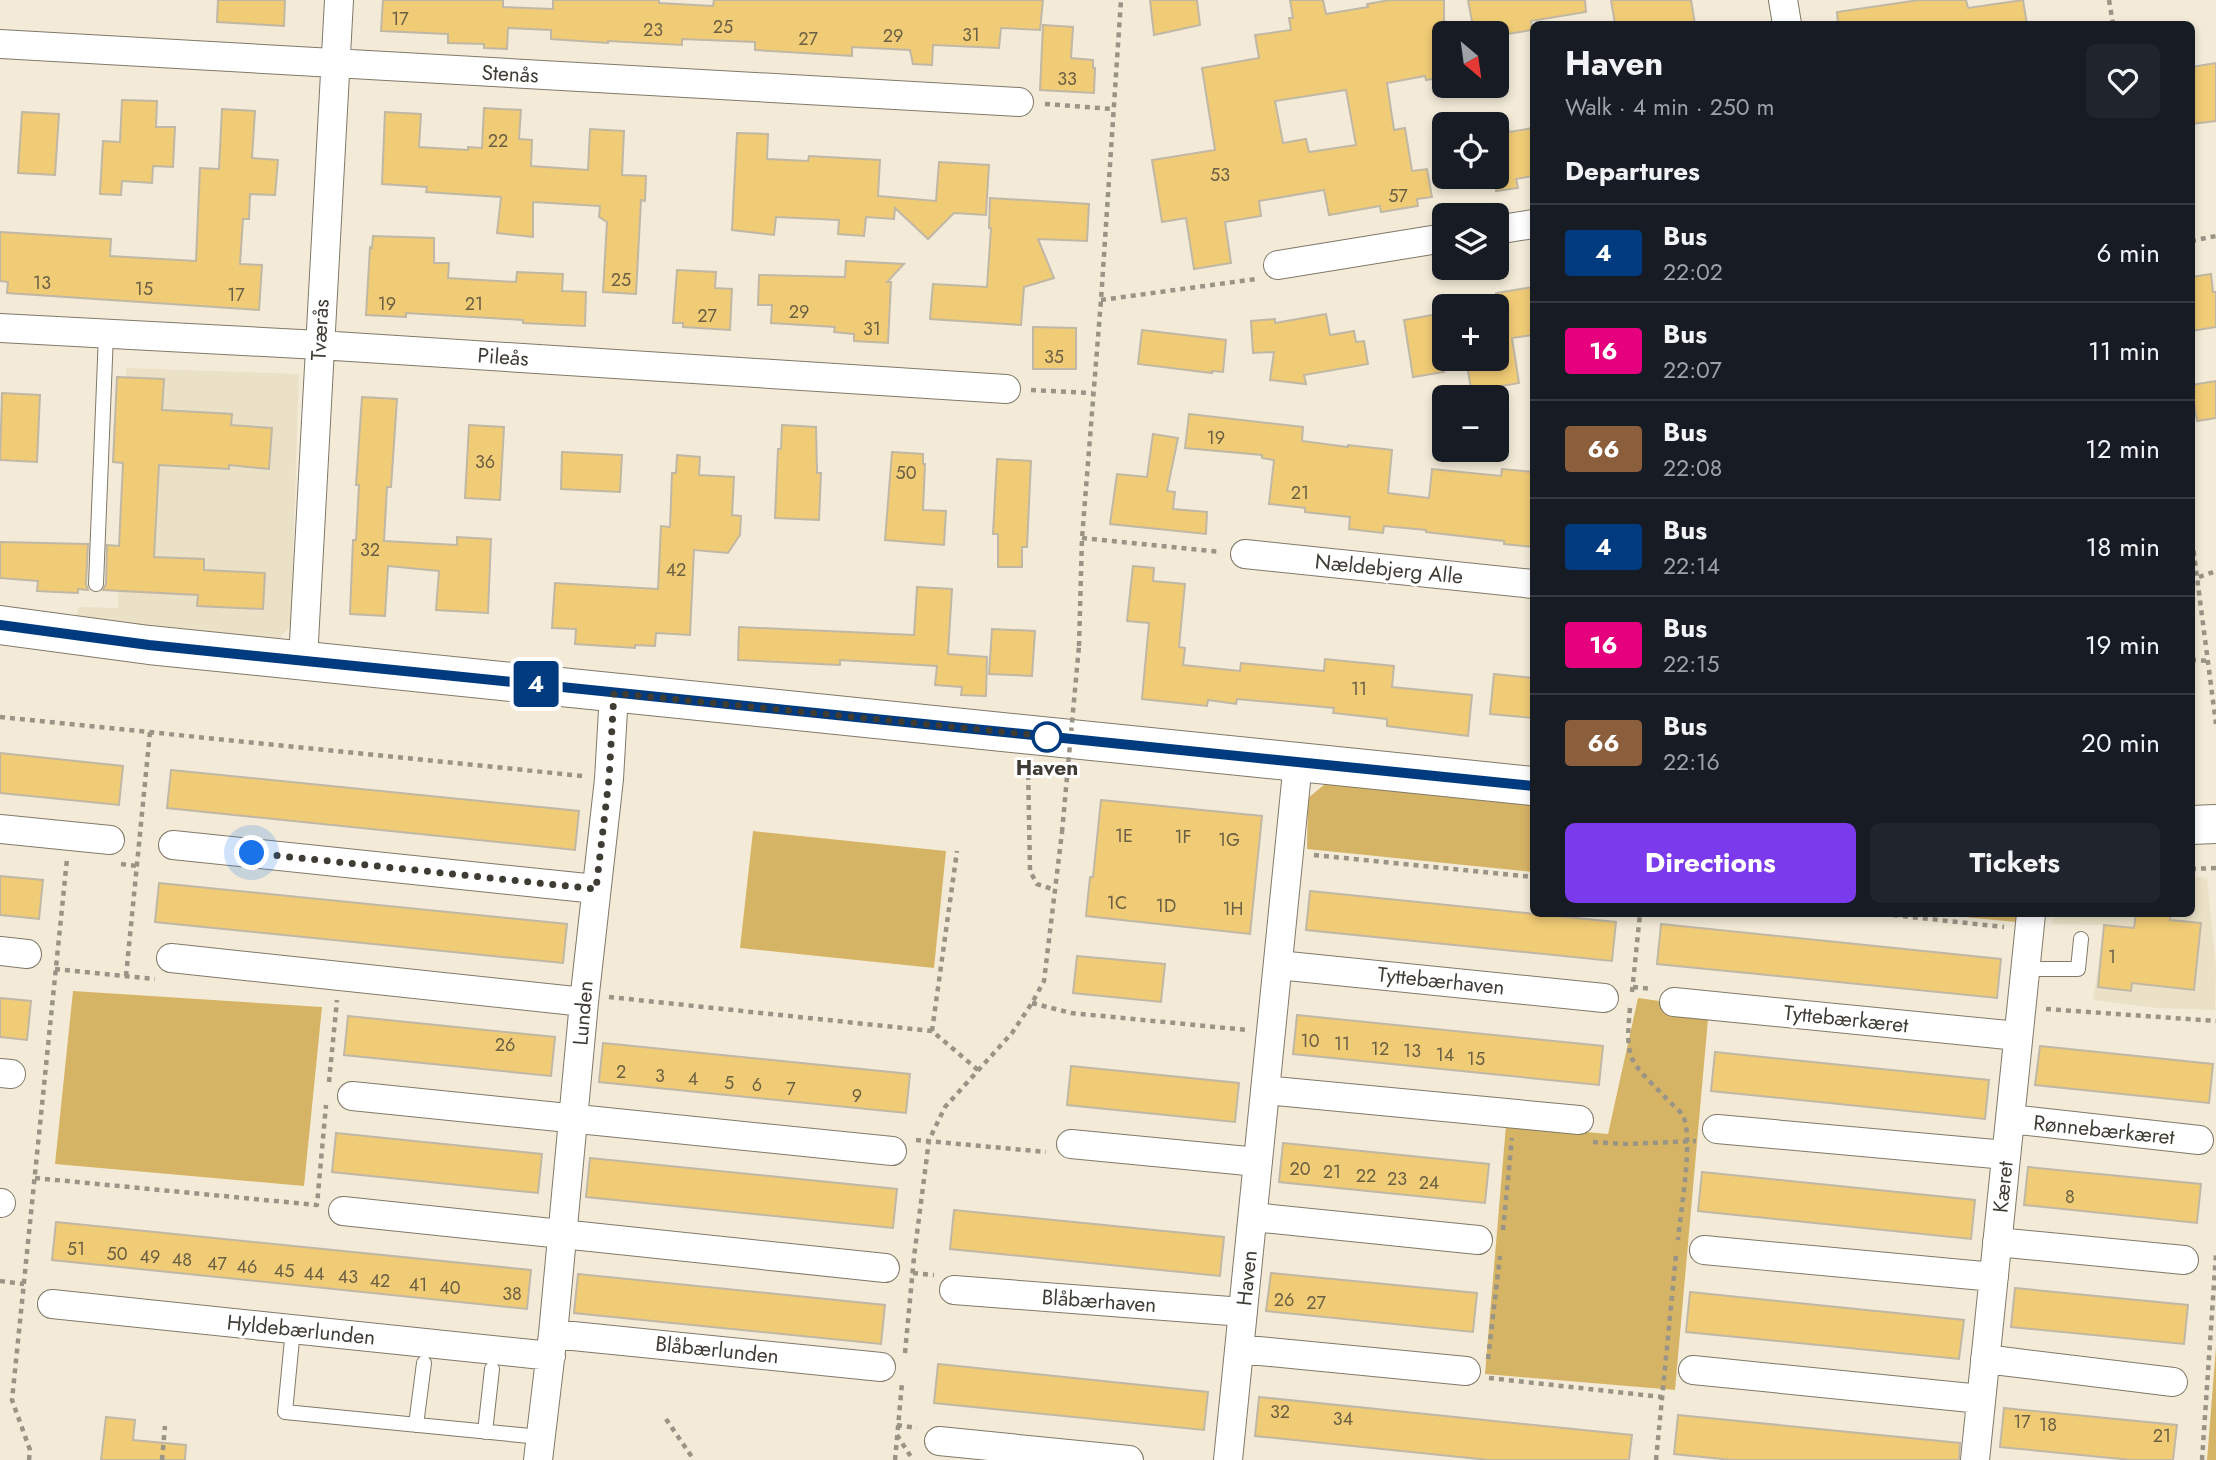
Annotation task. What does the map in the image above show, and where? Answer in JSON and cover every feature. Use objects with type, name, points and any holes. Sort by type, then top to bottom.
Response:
[{"type":"street","name":"Tværås","points":[[303,660],[339,0]]},
{"type":"street","points":[[1783,0],[1786,21]]},
{"type":"street","name":"Stenås","points":[[0,44],[1019,102]]},
{"type":"street","points":[[1509,228],[1530,224]]},
{"type":"street","points":[[1278,265],[1432,240]]},
{"type":"street","name":"Pileås","points":[[0,328],[319,345],[1006,389]]},
{"type":"street","name":"Nældebjerg Alle","points":[[1245,554],[1530,584]]},
{"type":"street","points":[[0,625],[149,645],[1530,786]]},
{"type":"street","name":"Lunden","points":[[539,1449],[552,1345],[584,1002],[609,779],[614,693]]},
{"type":"street","name":"Haven","points":[[1228,1460],[1298,762]]},
{"type":"street","points":[[2195,825],[2216,824]]},
{"type":"street","points":[[0,829],[112,852]]},
{"type":"street","points":[[173,845],[596,889]]},
{"type":"street","name":"Kæret","points":[[1975,1460],[2030,921]]},
{"type":"street","name":"Tyttebærhaven","points":[[1278,965],[1604,998]]},
{"type":"street","points":[[165,968],[584,1002]]},
{"type":"street","name":"Tyttebærkæret","points":[[1674,1002],[2018,1036]]},
{"type":"street","points":[[1265,1090],[1584,1131]]},
{"type":"street","points":[[352,1096],[892,1151]]},
{"type":"street","name":"Rønnebærkæret","points":[[2010,1119],[2199,1140]]},
{"type":"street","points":[[1717,1129],[2006,1155]]},
{"type":"street","points":[[1071,1144],[1258,1161]]},
{"type":"street","points":[[343,1211],[885,1268]]},
{"type":"street","points":[[1253,1217],[1494,1242]]},
{"type":"street","points":[[1997,1242],[2184,1260]]},
{"type":"street","points":[[1704,1250],[1994,1277]]},
{"type":"street","name":"Blåbærhaven","points":[[954,1290],[1243,1312]]},
{"type":"street","name":"Hyldebærlunden","points":[[52,1304],[293,1329],[552,1345]]},
{"type":"street","name":"Blåbærlunden","points":[[552,1345],[896,1364]]},
{"type":"street","points":[[1239,1349],[1466,1371]]},
{"type":"street","points":[[1985,1359],[2173,1382]]},
{"type":"street","points":[[1693,1370],[1981,1399]]},
{"type":"street","points":[[939,1441],[1129,1460]]},
{"type":"lane","points":[[96,584],[106,334]]},
{"type":"lane","points":[[2025,968],[2078,969],[2081,939]]},
{"type":"lane","points":[[293,1329],[285,1412],[485,1432],[539,1449]]},
{"type":"lane","points":[[416,1425],[424,1363]]},
{"type":"lane","points":[[485,1432],[492,1369]]},
{"type":"path","points":[[895,1460],[896,1364],[914,1257],[929,1140],[945,1107],[1012,1033],[1044,981],[1062,832],[1079,646],[1082,538],[1121,0]]},
{"type":"path","points":[[2109,0],[2112,21]]},
{"type":"path","points":[[1019,102],[1113,109]]},
{"type":"path","points":[[2195,240],[2216,236]]},
{"type":"path","points":[[1101,300],[1268,278],[1278,265]]},
{"type":"path","points":[[1006,389],[1092,393]]},
{"type":"path","points":[[1082,538],[1245,554]]},
{"type":"path","points":[[2195,554],[2216,724]]},
{"type":"path","points":[[2199,577],[2216,571]]},
{"type":"path","points":[[2195,660],[2208,661]]},
{"type":"path","points":[[0,717],[609,779]]},
{"type":"path","points":[[127,976],[150,732]]},
{"type":"path","points":[[1028,735],[1030,871],[1037,884],[1055,890]]},
{"type":"path","points":[[137,866],[112,852],[116,829],[164,833],[173,845]]},
{"type":"path","points":[[932,1031],[957,850]]},
{"type":"path","points":[[1289,853],[1530,877]]},
{"type":"path","points":[[29,1460],[30,1450],[12,1400],[67,859],[78,860]]},
{"type":"path","points":[[2195,870],[2216,867]]},
{"type":"path","points":[[1640,917],[1628,1034],[1629,1056],[1635,1067],[1684,1117],[1688,1141],[1656,1460]]},
{"type":"path","points":[[1946,917],[2030,921]]},
{"type":"path","points":[[55,969],[127,976],[165,968]]},
{"type":"path","points":[[35,1178],[317,1205],[337,996]]},
{"type":"path","points":[[584,1002],[599,996],[932,1031],[978,1070]]},
{"type":"path","points":[[1032,1003],[1071,1013],[1271,1032]]},
{"type":"path","points":[[2021,1008],[2216,1021]]},
{"type":"path","points":[[1584,1131],[1626,1144],[1707,1141],[1717,1129]]},
{"type":"path","points":[[1513,1136],[1494,1242],[1486,1378],[1662,1397]]},
{"type":"path","points":[[892,1151],[903,1140],[929,1140],[1052,1153],[1071,1144]]},
{"type":"path","points":[[2202,1460],[2214,1315],[2216,1254]]},
{"type":"path","points":[[0,1281],[24,1284]]},
{"type":"path","points":[[666,1419],[694,1460]]},
{"type":"path","points":[[162,1460],[165,1426]]},
{"type":"path","points":[[896,1435],[913,1460]]},
{"type":"shaded area","points":[[126,368],[299,374],[291,624],[276,643],[75,619],[79,607],[118,608]]},
{"type":"shaded area","points":[[1330,780],[1530,800],[1530,872],[1307,849],[1308,798]]},
{"type":"shaded area","points":[[753,831],[946,851],[934,968],[740,948]]},
{"type":"shaded area","points":[[2195,876],[2207,878],[2216,968],[2215,1010],[2158,1008],[2093,1000],[2104,925],[2052,924],[2053,917],[2195,917]]},
{"type":"shaded area","points":[[1965,917],[2017,917],[2016,922]]},
{"type":"shaded area","points":[[73,991],[322,1007],[304,1186],[55,1164]]},
{"type":"shaded area","points":[[1638,998],[1709,1008],[1675,1390],[1485,1374],[1506,1125],[1608,1134]]},
{"type":"shaded area","points":[[2216,1347],[2216,1460],[2207,1460]]},
{"type":"building","points":[[218,0],[285,0],[284,26],[217,22]]},
{"type":"building","points":[[383,0],[503,0],[503,7],[553,9],[553,0],[659,0],[659,3],[713,6],[714,0],[1043,0],[1040,30],[1001,28],[999,48],[933,45],[932,65],[913,64],[910,50],[852,47],[852,56],[755,50],[755,42],[682,39],[682,45],[608,43],[551,39],[551,30],[508,28],[507,49],[484,48],[484,44],[448,43],[448,34],[381,31]]},
{"type":"building","points":[[1150,0],[1197,0],[1200,25],[1154,35]]},
{"type":"building","points":[[1290,0],[1323,0],[1326,14],[1368,7],[1367,4],[1390,0],[1444,0],[1444,21],[1432,21],[1432,79],[1426,80],[1425,76],[1387,83],[1394,130],[1405,128],[1412,171],[1427,169],[1432,197],[1417,199],[1418,206],[1381,212],[1380,206],[1329,215],[1324,190],[1259,201],[1261,216],[1225,222],[1231,263],[1194,269],[1186,218],[1162,222],[1152,160],[1215,150],[1202,68],[1259,58],[1255,35],[1291,30],[1289,18],[1293,18]],"holes":[[[1346,90],[1356,145],[1309,152],[1306,139],[1283,143],[1275,101]]]},
{"type":"building","points":[[1468,0],[1585,0],[1586,12],[1530,21],[1530,30],[1509,34],[1509,21],[1472,21]]},
{"type":"building","points":[[1611,0],[1691,0],[1694,21],[1614,21]]},
{"type":"building","points":[[1919,0],[1966,0],[1968,8],[2023,0],[2026,21],[1838,21],[1837,12]]},
{"type":"building","points":[[1043,25],[1073,27],[1071,58],[1093,60],[1094,93],[1040,90]]},
{"type":"building","points":[[2216,63],[2216,121],[2195,124],[2195,66]]},
{"type":"building","points":[[122,100],[157,101],[156,127],[175,127],[173,167],[153,166],[152,183],[122,181],[121,195],[100,194],[103,141],[120,142]]},
{"type":"building","points":[[484,108],[521,110],[519,139],[532,140],[531,166],[588,170],[590,129],[624,131],[622,175],[646,176],[645,201],[641,200],[636,294],[603,292],[607,222],[599,217],[600,206],[533,202],[533,237],[497,233],[501,197],[426,192],[427,187],[382,184],[385,112],[421,114],[419,147],[468,150],[468,147],[482,148]]},
{"type":"building","points":[[222,109],[255,111],[252,158],[278,160],[275,195],[250,194],[249,219],[243,219],[240,264],[262,265],[259,310],[7,293],[8,282],[0,281],[0,232],[111,239],[110,256],[196,261],[200,168],[219,169]]},
{"type":"building","points":[[22,112],[59,114],[55,175],[18,173]]},
{"type":"building","points":[[1530,128],[1530,177],[1516,179],[1518,188],[1496,191],[1509,189],[1509,132]]},
{"type":"building","points":[[737,133],[768,134],[767,159],[808,161],[809,156],[880,160],[878,196],[936,201],[939,162],[989,165],[986,215],[954,213],[928,239],[895,208],[894,219],[866,217],[864,236],[838,234],[839,220],[776,217],[774,235],[732,230]]},
{"type":"building","points":[[990,198],[1089,204],[1087,241],[1038,239],[1054,278],[1024,287],[1021,325],[930,319],[933,284],[987,287]]},
{"type":"building","points":[[373,236],[434,238],[434,263],[449,263],[448,278],[516,282],[517,272],[563,274],[562,291],[586,292],[585,326],[406,313],[406,317],[366,315]]},
{"type":"building","points":[[846,261],[904,264],[887,282],[891,282],[888,343],[854,341],[854,334],[834,332],[835,327],[771,323],[772,305],[758,305],[759,275],[845,277]]},
{"type":"building","points":[[677,270],[716,272],[715,288],[732,289],[730,330],[683,327],[683,323],[673,323]]},
{"type":"building","points":[[2211,274],[2213,292],[2216,292],[2216,327],[2195,330],[2195,276]]},
{"type":"building","points":[[1530,287],[1530,335],[1512,338],[1519,383],[1470,385],[1468,371],[1509,371],[1509,294],[1496,294]]},
{"type":"building","points":[[1326,314],[1330,335],[1354,331],[1356,342],[1364,341],[1368,364],[1304,375],[1306,384],[1270,380],[1274,352],[1253,353],[1251,321],[1275,319],[1275,323]]},
{"type":"building","points":[[1432,315],[1432,371],[1444,372],[1413,377],[1404,320]]},
{"type":"building","points":[[1033,327],[1076,328],[1076,369],[1033,369]]},
{"type":"building","points":[[1142,330],[1226,340],[1223,372],[1138,364]]},
{"type":"building","points":[[117,377],[164,379],[162,410],[232,414],[231,425],[272,428],[269,469],[229,465],[229,469],[159,465],[154,557],[204,559],[204,570],[265,573],[263,609],[197,606],[198,595],[103,590],[106,584],[107,545],[119,546],[123,463],[113,462]]},
{"type":"building","points":[[2216,381],[2216,418],[2197,421],[2195,384]]},
{"type":"building","points":[[2,393],[40,395],[37,462],[0,460]]},
{"type":"building","points":[[362,397],[397,399],[384,541],[457,545],[457,537],[491,539],[488,613],[436,610],[439,571],[388,566],[385,616],[350,614]]},
{"type":"building","points":[[1189,414],[1303,427],[1302,441],[1392,450],[1388,493],[1429,498],[1432,469],[1501,476],[1502,469],[1530,472],[1530,547],[1426,530],[1384,526],[1383,533],[1349,529],[1350,517],[1305,512],[1305,508],[1269,504],[1274,460],[1262,458],[1262,455],[1185,448]]},
{"type":"building","points":[[469,425],[504,427],[500,500],[465,498]]},
{"type":"building","points":[[782,425],[816,427],[817,473],[821,473],[819,520],[775,518],[778,449],[781,449]]},
{"type":"building","points":[[1153,434],[1178,438],[1167,491],[1175,492],[1173,509],[1207,512],[1206,534],[1110,524],[1117,474],[1147,477]]},
{"type":"building","points":[[562,452],[622,455],[620,492],[561,489]]},
{"type":"building","points":[[892,452],[923,454],[923,510],[946,511],[944,545],[885,540]]},
{"type":"building","points":[[677,455],[700,457],[699,475],[734,477],[732,515],[741,516],[740,535],[728,553],[694,550],[690,635],[656,633],[655,646],[635,645],[635,648],[575,644],[576,629],[552,628],[555,583],[658,589],[661,526],[670,527],[672,473],[676,473]]},
{"type":"building","points":[[997,459],[1031,461],[1027,547],[1022,547],[1022,567],[998,567],[998,534],[993,534]]},
{"type":"building","points":[[0,542],[88,544],[88,590],[78,589],[78,593],[37,591],[38,581],[0,578]]},
{"type":"building","points":[[1133,566],[1154,568],[1153,581],[1185,584],[1179,647],[1185,648],[1183,665],[1240,671],[1241,663],[1324,671],[1325,659],[1394,666],[1392,687],[1472,695],[1468,736],[1387,726],[1387,719],[1333,713],[1334,708],[1237,699],[1236,704],[1208,700],[1207,706],[1142,699],[1149,623],[1127,621]]},
{"type":"building","points":[[917,587],[952,589],[948,654],[987,657],[986,696],[961,695],[962,687],[935,685],[937,666],[840,660],[840,665],[738,660],[739,627],[914,635]]},
{"type":"building","points":[[992,629],[1035,631],[1032,676],[989,674]]},
{"type":"building","points":[[1494,674],[1530,678],[1530,718],[1490,714]]},
{"type":"building","points":[[0,753],[123,766],[119,805],[0,793]]},
{"type":"building","points":[[171,770],[579,811],[575,850],[167,808]]},
{"type":"building","points":[[1101,800],[1262,816],[1250,934],[1086,916]]},
{"type":"building","points":[[0,876],[43,880],[39,919],[0,915]]},
{"type":"building","points":[[159,883],[567,924],[563,963],[155,922]]},
{"type":"building","points":[[1310,891],[1530,913],[1530,917],[1567,917],[1616,922],[1612,961],[1306,930]]},
{"type":"building","points":[[2136,917],[2170,917],[2170,920],[2201,923],[2194,990],[2132,983],[2131,991],[2098,987],[2104,925],[2134,928]]},
{"type":"building","points":[[1661,924],[2001,959],[1997,998],[1657,964]]},
{"type":"building","points":[[1077,956],[1165,964],[1161,1002],[1073,993]]},
{"type":"building","points":[[0,998],[31,1001],[27,1040],[0,1037]]},
{"type":"building","points":[[1297,1015],[1603,1046],[1599,1085],[1293,1054]]},
{"type":"building","points":[[348,1016],[555,1037],[551,1076],[344,1055]]},
{"type":"building","points":[[603,1043],[910,1074],[906,1113],[599,1082]]},
{"type":"building","points":[[2040,1046],[2213,1064],[2209,1103],[2035,1085]]},
{"type":"building","points":[[1715,1052],[1989,1080],[1985,1119],[1711,1091]]},
{"type":"building","points":[[1071,1066],[1239,1083],[1235,1122],[1067,1105]]},
{"type":"building","points":[[336,1133],[542,1154],[538,1193],[332,1172]]},
{"type":"building","points":[[1283,1143],[1489,1164],[1485,1203],[1279,1182]]},
{"type":"building","points":[[590,1158],[897,1189],[893,1228],[586,1197]]},
{"type":"building","points":[[2028,1167],[2201,1184],[2197,1223],[2024,1205]]},
{"type":"building","points":[[1702,1172],[1975,1200],[1971,1239],[1698,1211]]},
{"type":"building","points":[[954,1210],[1224,1237],[1220,1276],[950,1249]]},
{"type":"building","points":[[56,1222],[531,1270],[527,1309],[52,1260]]},
{"type":"building","points":[[1271,1273],[1477,1293],[1473,1332],[1266,1311]]},
{"type":"building","points":[[578,1274],[885,1305],[881,1344],[574,1313]]},
{"type":"building","points":[[2015,1288],[2188,1305],[2184,1344],[2011,1327]]},
{"type":"building","points":[[1690,1292],[1964,1320],[1959,1359],[1686,1332]]},
{"type":"building","points":[[938,1364],[1208,1392],[1204,1430],[934,1403]]},
{"type":"building","points":[[1259,1397],[1632,1435],[1629,1460],[1489,1460],[1255,1436]]},
{"type":"building","points":[[2004,1408],[2177,1425],[2173,1460],[2132,1460],[2000,1447]]},
{"type":"building","points":[[1678,1415],[1960,1443],[1959,1460],[1732,1460],[1674,1454]]},
{"type":"building","points":[[106,1417],[135,1420],[133,1440],[186,1445],[185,1460],[101,1460]]},
{"type":"bus line","name":"4","points":[[0,625],[149,645],[1530,786]]},
{"type":"place","name":"Haven","points":[[1047,737]]},
{"type":"route","points":[[252,853],[596,889],[609,779],[614,693],[1055,737],[1047,737]]}]
